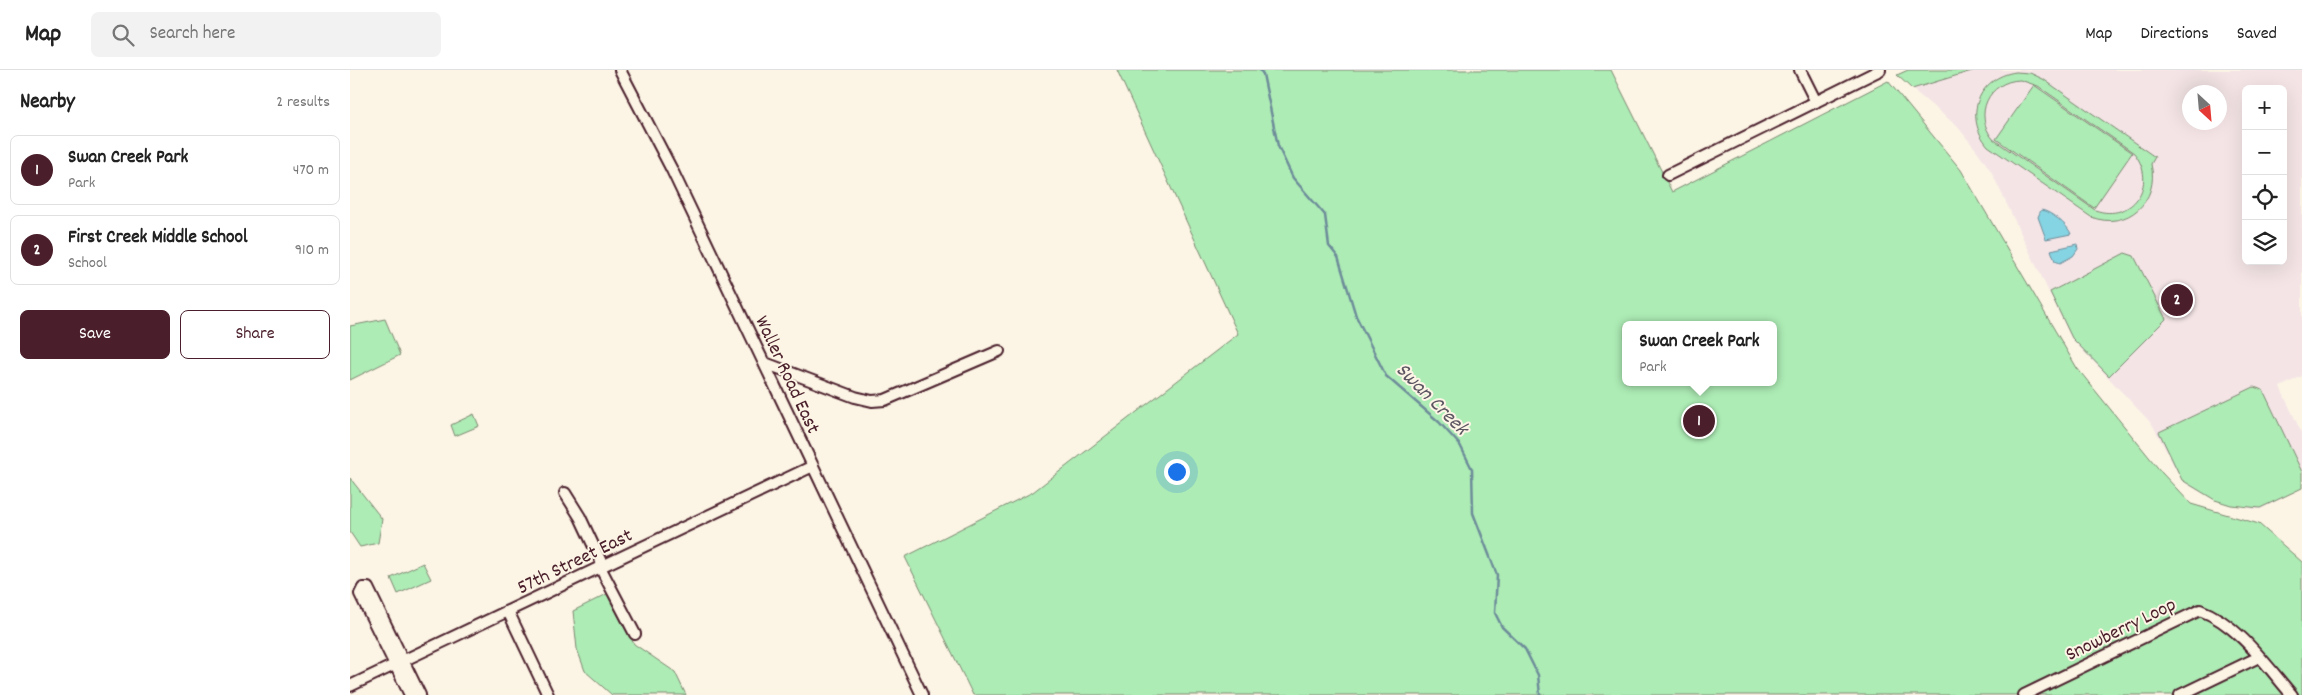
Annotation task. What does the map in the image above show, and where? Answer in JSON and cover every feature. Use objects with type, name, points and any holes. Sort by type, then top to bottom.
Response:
[{"type":"street","name":"Waller Road East","points":[[620,70],[672,170],[922,695]]},
{"type":"street","points":[[1800,70],[1816,102]]},
{"type":"street","points":[[1668,175],[1880,70]]},
{"type":"street","points":[[765,363],[855,397],[872,401],[885,400],[999,351]]},
{"type":"street","name":"57th Street East","points":[[350,686],[813,466]]},
{"type":"street","points":[[565,493],[589,532],[602,566],[634,634]]},
{"type":"street","points":[[410,695],[399,663],[368,588],[363,588],[360,594],[399,663],[420,695]]},
{"type":"street","name":"Snowberry Loop","points":[[2024,695],[2200,610],[2234,632],[2292,695]]},
{"type":"street","points":[[508,611],[548,695]]},
{"type":"street","points":[[2180,695],[2259,657]]},
{"type":"shaded area","points":[[1975,70],[2302,70],[2302,376],[2280,387],[2302,434],[2302,488],[2261,509],[2254,509],[2214,500],[2182,481],[2152,424],[2071,338],[1991,171],[1957,126],[1912,89]]},
{"type":"green space","points":[[1117,70],[1611,70],[1672,192],[1888,81],[1961,170],[2077,368],[2162,473],[2191,504],[2259,524],[2302,562],[2302,695],[973,695],[905,557],[1033,492],[1238,334]]},
{"type":"green space","points":[[1908,70],[1975,70],[1912,89],[1897,75]]},
{"type":"green space","points":[[2016,72],[2030,73],[2043,79],[2155,157],[2151,164],[2150,190],[2138,210],[2117,220],[2091,217],[1988,146],[1980,135],[1976,123],[1978,100],[1992,82],[2003,75]],"holes":[[[2020,80],[2038,86],[2134,153],[2141,165],[2144,177],[2138,198],[2130,206],[2120,211],[2108,213],[2095,210],[1993,139],[1987,130],[1984,120],[1984,110],[1992,93],[1999,86]]]},
{"type":"green space","points":[[2034,85],[2132,153],[2094,208],[1996,139]]},
{"type":"green space","points":[[2125,253],[2134,256],[2166,319],[2109,376],[2072,338],[2050,292]]},
{"type":"green space","points":[[385,319],[400,355],[350,380],[350,326]]},
{"type":"green space","points":[[2254,387],[2263,390],[2302,472],[2302,488],[2260,508],[2231,505],[2215,500],[2182,480],[2159,432]]},
{"type":"green space","points":[[474,414],[479,426],[455,436],[451,425]]},
{"type":"green space","points":[[350,478],[382,519],[378,543],[360,547],[350,532]]},
{"type":"green space","points":[[423,563],[431,579],[398,594],[391,578]]},
{"type":"green space","points":[[607,594],[634,644],[675,672],[686,695],[612,695],[585,671],[577,649],[573,611]]},
{"type":"water","points":[[2041,210],[2058,219],[2071,234],[2046,239],[2038,217]]},
{"type":"water","points":[[2077,244],[2078,249],[2073,256],[2060,263],[2055,261],[2051,250]]},
{"type":"waterway","name":"Swan Creek","points":[[1260,70],[1263,74],[1278,146],[1293,178],[1325,215],[1329,246],[1338,257],[1356,316],[1386,376],[1439,422],[1460,445],[1472,469],[1473,513],[1497,575],[1495,613],[1502,627],[1525,649],[1538,675],[1540,695]]},
{"type":"place","name":"First Creek Middle School","points":[[2177,300]]},
{"type":"place","name":"Swan Creek Park","points":[[1699,421]]}]
